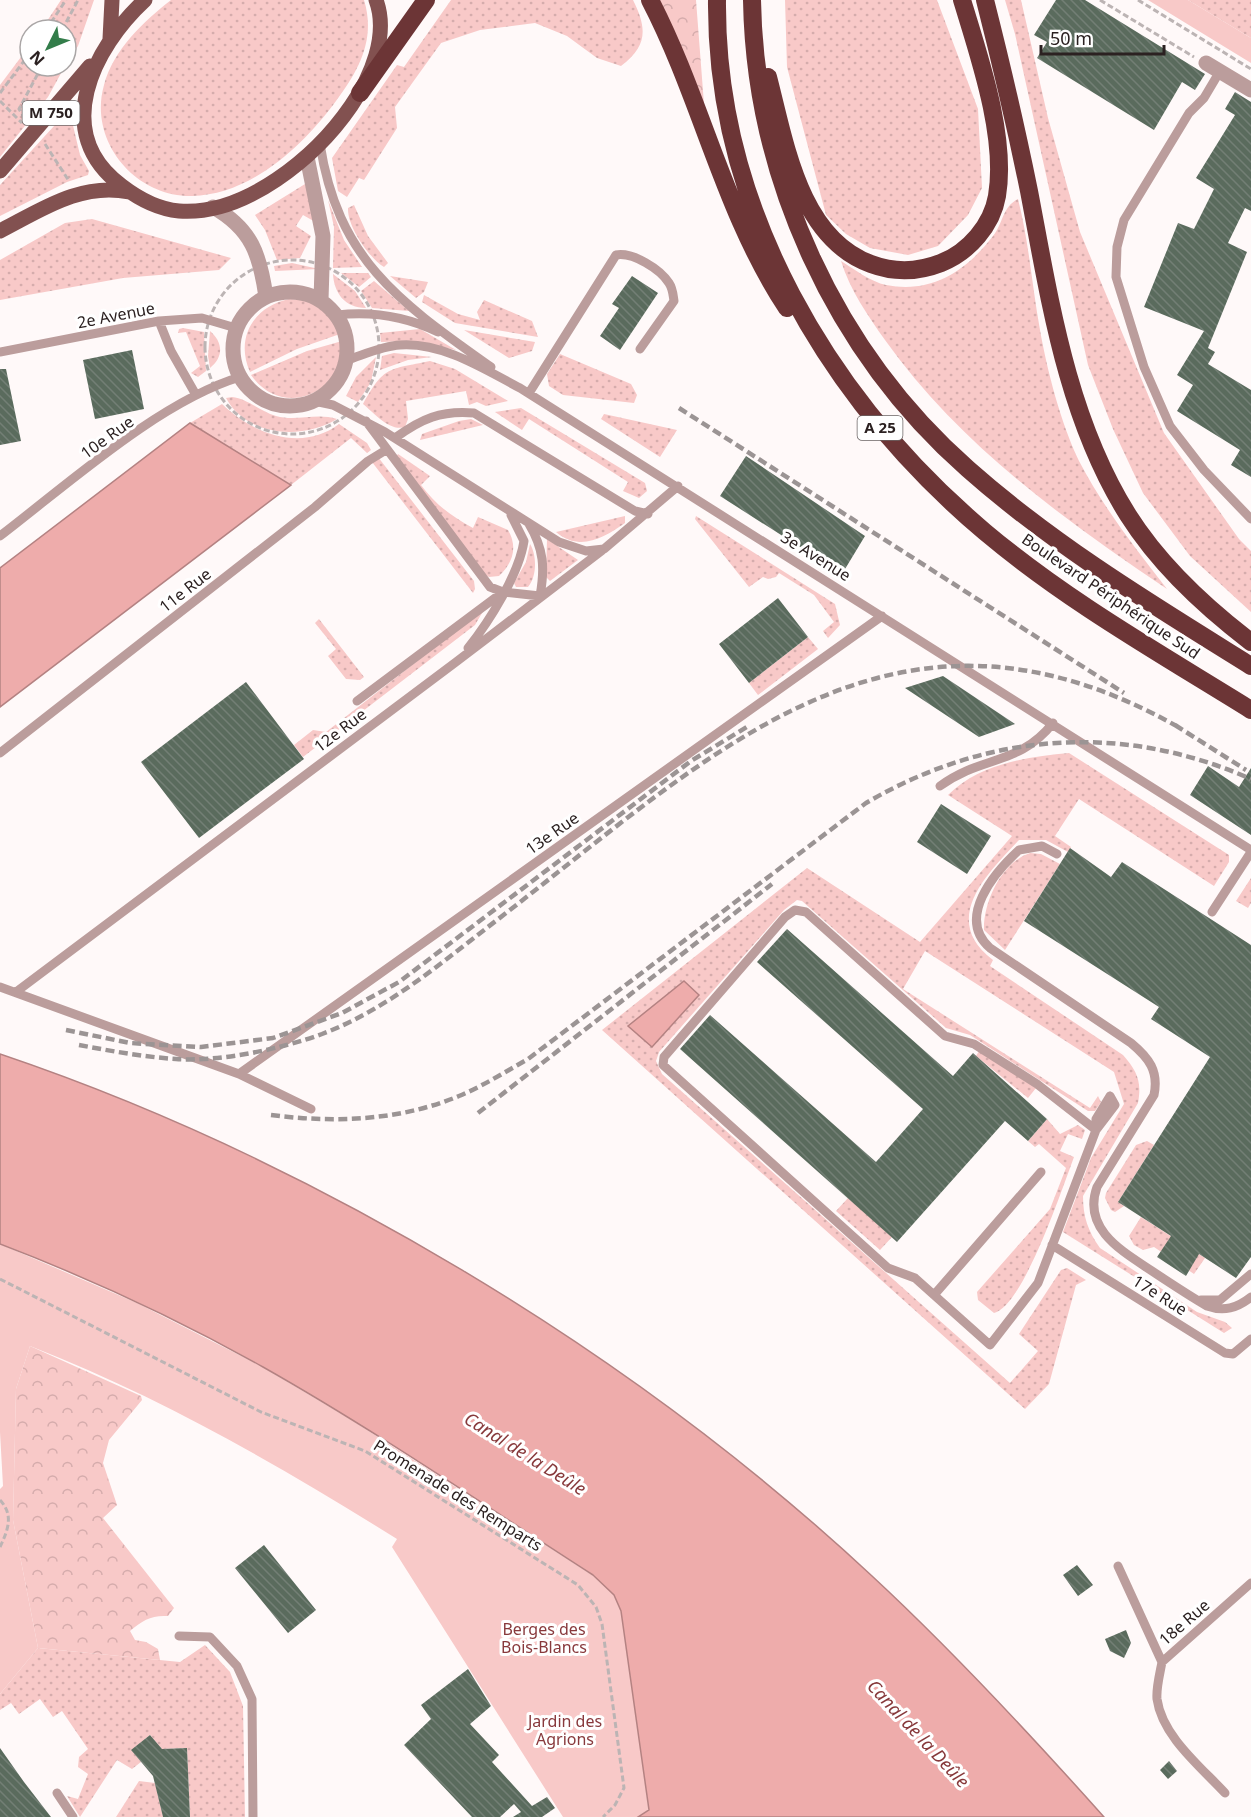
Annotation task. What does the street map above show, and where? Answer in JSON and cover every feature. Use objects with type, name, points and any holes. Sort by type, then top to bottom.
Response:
[{"type":"highway","points":[[651,0],[759,262],[789,312],[841,378]]},
{"type":"highway","name":"Boulevard Périphérique Sud","points":[[717,0],[724,88],[748,194],[793,298],[841,378],[911,464],[987,534],[1077,600],[1251,710]]},
{"type":"highway","points":[[752,3],[793,164],[819,222],[835,242],[855,257],[879,267],[903,271],[934,266],[961,252],[981,232],[996,199],[999,164],[994,129],[962,0]]},
{"type":"highway","points":[[985,0],[1021,149],[1066,370],[1078,409],[1096,454],[1129,517],[1155,551],[1212,610],[1251,642]]},
{"type":"highway","points":[[360,93],[424,2]]},
{"type":"highway","name":"A 25","points":[[752,3],[763,111],[784,188],[829,294],[869,357],[915,416],[944,447],[1009,504],[1089,563],[1251,666]]},
{"type":"main road","points":[[110,39],[112,0]]},
{"type":"main road","points":[[129,192],[110,175],[97,159],[86,129],[88,84],[100,54],[110,39],[145,0]]},
{"type":"main road","points":[[0,231],[76,194],[104,188],[129,192],[168,210],[195,211],[213,207],[273,183],[320,144],[360,93],[379,42],[380,18],[376,0]]},
{"type":"main road","name":"M 750","points":[[0,171],[100,54]]},
{"type":"street","points":[[1206,63],[1251,90]]},
{"type":"street","points":[[307,157],[322,219],[324,266],[321,300]]},
{"type":"street","points":[[213,207],[244,231],[262,265],[266,297]]},
{"type":"street","points":[[293,292],[321,300],[337,315],[346,337],[346,360],[335,384],[314,401],[298,406],[281,406],[265,400],[250,390],[240,377],[234,360],[233,343],[236,328],[250,308],[266,297],[293,292]]},
{"type":"lane","points":[[1220,71],[1204,98],[1189,114],[1124,220],[1118,247],[1116,277],[1144,367],[1170,426],[1204,470],[1251,519]]},
{"type":"lane","points":[[320,144],[331,194],[346,232],[374,272],[394,293],[520,388]]},
{"type":"lane","points":[[529,393],[616,255],[625,254],[636,258],[668,280],[672,288],[674,301],[640,349]]},
{"type":"lane","points":[[337,315],[372,314],[416,322],[468,350]]},
{"type":"lane","name":"2e Avenue","points":[[0,352],[159,321],[202,318],[236,328]]},
{"type":"lane","points":[[159,321],[171,351],[196,395]]},
{"type":"lane","name":"3e Avenue","points":[[346,360],[398,345],[418,345],[444,351],[520,388],[1053,723],[1251,851]]},
{"type":"lane","name":"10e Rue","points":[[0,536],[111,450],[213,385],[240,377]]},
{"type":"lane","points":[[314,401],[333,405],[366,421],[529,524],[574,548],[604,549]]},
{"type":"lane","points":[[395,438],[416,423],[434,415],[456,411],[474,413],[635,511],[648,514]]},
{"type":"lane","points":[[366,421],[490,587],[503,592],[540,596],[544,562],[542,548],[529,524]]},
{"type":"lane","name":"11e Rue","points":[[0,753],[386,450]]},
{"type":"lane","name":"12e Rue","points":[[16,992],[604,549],[648,514],[678,486]]},
{"type":"lane","points":[[456,662],[474,641],[519,562],[524,541],[519,528],[506,509]]},
{"type":"lane","points":[[357,701],[503,592]]},
{"type":"lane","name":"13e Rue","points":[[239,1074],[882,616]]},
{"type":"lane","points":[[940,786],[967,769],[1020,753],[1040,740],[1053,723]]},
{"type":"lane","points":[[1057,854],[1042,846],[1030,846],[1019,850],[1008,860],[982,896],[977,910],[977,933],[990,948],[1131,1043],[1147,1057],[1154,1068],[1156,1084],[1154,1095],[1097,1187],[1093,1210],[1105,1236],[1116,1248],[1196,1299],[1218,1310],[1230,1309],[1251,1297]]},
{"type":"lane","points":[[1212,912],[1251,851]]},
{"type":"lane","points":[[800,909],[945,1036],[974,1044],[1037,1084],[1096,1130],[1052,1245],[1038,1283],[990,1345],[915,1278],[894,1271],[879,1260],[666,1070],[663,1065],[664,1057],[785,917],[800,909]]},
{"type":"lane","points":[[0,987],[239,1074],[311,1109]]},
{"type":"lane","points":[[934,1295],[1041,1172]]},
{"type":"lane","name":"17e Rue","points":[[1052,1245],[1225,1353],[1233,1354],[1251,1339]]},
{"type":"lane","points":[[1196,1299],[1220,1300],[1251,1274]]},
{"type":"lane","name":"18e Rue","points":[[1118,1566],[1162,1662],[1251,1583]]},
{"type":"lane","points":[[179,1636],[210,1638],[237,1666],[252,1700],[253,1817]]},
{"type":"lane","points":[[1162,1662],[1157,1698],[1163,1719],[1183,1748],[1225,1793]]},
{"type":"lane","points":[[57,1793],[73,1817]]},
{"type":"path","points":[[54,18],[66,0]]},
{"type":"path","points":[[68,18],[78,0]]},
{"type":"path","points":[[1100,0],[1176,48],[1206,63]]},
{"type":"path","points":[[1138,0],[1251,69]]},
{"type":"path","points":[[0,93],[18,69]]},
{"type":"path","points":[[0,101],[26,126],[25,117],[19,109],[36,78]]},
{"type":"path","points":[[34,133],[43,142],[76,194]]},
{"type":"path","points":[[293,260],[324,266],[350,282],[360,293],[372,314],[379,349],[375,377],[350,412],[319,430],[284,434],[266,431],[235,413],[213,385],[208,372],[205,345],[209,320],[218,301],[244,274],[262,265],[293,260]]},
{"type":"path","name":"Promenade des Remparts","points":[[0,1279],[261,1412],[365,1451],[578,1585],[596,1608],[602,1624],[624,1788],[615,1806],[603,1817]]},
{"type":"path","points":[[0,1500],[6,1507],[10,1527],[0,1546]]},
{"type":"green space","points":[[61,0],[94,0],[78,46],[78,18],[49,18]]},
{"type":"green space","points":[[171,0],[364,0],[368,28],[363,54],[352,78],[323,118],[274,165],[235,187],[214,193],[192,196],[171,194],[152,187],[135,176],[121,162],[110,145],[103,126],[101,106],[104,85],[114,60],[140,27]]},
{"type":"green space","points":[[451,0],[633,0],[641,19],[642,36],[636,51],[621,66],[597,58],[567,36],[535,23],[480,30],[441,43],[395,107],[397,128],[364,180],[359,178],[347,197],[338,191],[332,158],[397,65],[404,67]]},
{"type":"green space","points":[[659,0],[696,0],[704,104]]},
{"type":"green space","points":[[785,0],[937,0],[978,109],[982,188],[968,215],[938,246],[908,255],[870,248],[846,234],[826,215],[787,67]]},
{"type":"green space","points":[[1005,0],[1021,0],[1048,118],[1080,232],[1164,433],[1239,539],[1251,551],[1251,612],[1190,556],[1143,493],[1113,429],[1088,365],[1015,34]]},
{"type":"green space","points":[[1148,0],[1188,0],[1251,38],[1251,63]]},
{"type":"green space","points":[[1188,0],[1251,0],[1251,38]]},
{"type":"green space","points":[[18,61],[18,78],[58,78],[48,97],[0,157],[0,85]]},
{"type":"green space","points":[[65,114],[71,117],[80,155],[89,171],[88,175],[67,182],[0,216],[0,185]]},
{"type":"green space","points":[[305,184],[317,223],[303,215],[296,226],[311,236],[300,258],[277,260],[265,230],[255,215]]},
{"type":"green space","points":[[1018,199],[1043,346],[1066,431],[1098,495],[1131,543],[1167,589],[1052,507],[979,446],[914,378],[872,322],[845,272],[841,261],[874,281],[886,285],[903,287],[933,283],[959,269],[983,249],[996,231],[1009,206]]},
{"type":"green space","points":[[328,200],[344,240],[362,267],[333,268],[334,227]]},
{"type":"green space","points":[[354,205],[368,236],[388,263],[384,267],[372,257],[351,224],[348,208]]},
{"type":"green space","points":[[92,219],[231,258],[219,270],[123,278],[0,300],[0,260],[65,223]]},
{"type":"green space","points":[[292,263],[319,269],[275,271],[274,266]]},
{"type":"green space","points":[[341,273],[368,273],[371,277],[359,287]]},
{"type":"green space","points":[[333,274],[355,291],[366,308],[352,305],[342,298],[338,293]]},
{"type":"green space","points":[[390,276],[428,282],[424,292],[416,298]]},
{"type":"green space","points":[[374,281],[409,311],[372,308],[361,291]]},
{"type":"green space","points":[[424,295],[458,314],[480,320],[477,312],[484,300],[532,321],[538,337],[455,323],[422,302]]},
{"type":"green space","points":[[289,299],[306,301],[320,308],[332,319],[340,334],[297,349],[250,372],[245,347],[250,326],[266,309]]},
{"type":"green space","points":[[179,329],[204,332],[206,371],[198,377],[191,373],[200,366],[186,332],[178,333]]},
{"type":"green space","points":[[420,329],[456,350],[412,341],[381,342],[380,333]]},
{"type":"green space","points":[[464,330],[535,342],[532,351],[509,358]]},
{"type":"green space","points":[[210,331],[217,340],[220,354],[210,368],[208,356]]},
{"type":"green space","points":[[342,341],[340,360],[333,375],[323,387],[309,395],[294,398],[279,396],[264,389],[251,375],[307,351]]},
{"type":"green space","points":[[394,353],[432,357],[408,360],[380,370],[382,356]]},
{"type":"green space","points":[[560,354],[631,384],[637,395],[634,403],[563,395],[549,386],[547,374]]},
{"type":"green space","points":[[376,357],[371,382],[358,402],[346,396],[356,377]]},
{"type":"green space","points":[[430,361],[455,369],[508,401],[486,406],[477,402],[469,405],[466,391],[406,401],[408,419],[405,427],[399,428],[382,421],[363,404],[377,382],[389,371]]},
{"type":"green space","points":[[232,397],[284,418],[322,416],[337,419],[308,430],[277,431],[247,421],[235,411],[226,398]]},
{"type":"green space","points":[[222,404],[262,431],[278,436],[309,437],[324,433],[339,424],[367,443],[371,450],[367,453],[351,438],[291,485],[190,423]]},
{"type":"green space","points":[[521,408],[645,483],[647,491],[639,498],[623,491],[628,482],[529,419],[522,430],[495,412]]},
{"type":"green space","points":[[604,414],[677,430],[660,457],[601,419]]},
{"type":"green space","points":[[471,419],[483,425],[420,440],[422,434]]},
{"type":"green space","points":[[398,454],[430,476],[421,485],[438,504],[451,514],[473,528],[478,517],[508,530],[513,543],[511,560],[499,576],[489,577],[483,573],[396,457]]},
{"type":"green space","points":[[378,457],[474,581],[473,593],[372,462]]},
{"type":"green space","points":[[625,516],[625,523],[609,534],[591,541],[574,541],[556,532]]},
{"type":"green space","points":[[696,516],[835,604],[840,625],[828,638],[823,631],[834,622],[814,595],[779,573],[776,577],[768,579],[763,577],[749,587],[695,519]]},
{"type":"green space","points":[[547,539],[578,560],[550,581],[546,577]]},
{"type":"green space","points":[[530,544],[535,560],[533,578],[528,587],[516,587],[514,583],[526,562]]},
{"type":"green space","points":[[479,613],[482,613],[475,625],[303,757],[294,745],[313,730],[326,732]]},
{"type":"green space","points":[[319,619],[364,677],[360,680],[346,679],[328,656],[336,649],[315,623]]},
{"type":"green space","points":[[808,637],[818,649],[758,695],[749,683]]},
{"type":"green space","points":[[1069,753],[1229,855],[1229,862],[1214,886],[1079,799],[1055,836],[1071,847],[1068,852],[1046,840],[1019,840],[982,883],[969,914],[970,929],[978,945],[993,960],[990,966],[1123,1055],[1137,1077],[1139,1082],[1138,1103],[1083,1196],[1085,1217],[1096,1242],[1100,1248],[1197,1312],[1225,1322],[1232,1328],[1224,1333],[1063,1232],[1091,1158],[1124,1104],[1114,1072],[925,951],[903,989],[1090,1108],[1098,1096],[1101,1102],[1095,1111],[1088,1111],[970,1035],[946,1028],[802,901],[797,900],[784,910],[659,1052],[656,1061],[662,1074],[1010,1383],[1038,1351],[1019,1334],[1061,1270],[1067,1268],[1086,1280],[1076,1285],[1049,1384],[1025,1409],[602,1030],[807,868],[920,942],[1012,836],[948,795],[960,784],[989,769],[1020,760]]},
{"type":"green space","points":[[1030,853],[1041,854],[1060,864],[1005,950],[984,930],[987,907],[996,884],[1003,874],[1020,858]]},
{"type":"green space","points":[[1251,878],[1251,903],[1248,908],[1236,901]]},
{"type":"green space","points":[[979,1051],[1036,1088],[1028,1098],[976,1056]]},
{"type":"green space","points":[[1047,1119],[1060,1134],[1078,1125],[1085,1130],[1082,1139],[1068,1134],[1060,1151],[1074,1157],[1052,1218],[1017,1290],[1005,1306],[994,1313],[978,1300],[977,1292],[1050,1209],[1066,1168],[1039,1144],[1035,1147],[1028,1141]]},
{"type":"green space","points":[[1147,1141],[1154,1145],[1118,1202],[1124,1206],[1115,1212],[1111,1210],[1105,1198],[1106,1193],[1136,1145]]},
{"type":"green space","points":[[848,1198],[892,1237],[880,1250],[836,1211]]},
{"type":"green space","points":[[1141,1217],[1205,1258],[1194,1274],[1154,1247],[1143,1250],[1134,1245],[1129,1236]]},
{"type":"green space","name":"Berges des Bois-Blancs","points":[[0,1244],[137,1303],[261,1366],[350,1419],[603,1582],[614,1595],[621,1611],[649,1811],[638,1817],[563,1817],[392,1547],[397,1539],[218,1434],[125,1387],[30,1346],[16,1389],[13,1520],[38,1648],[0,1694],[0,1489],[3,1486],[0,1432]]},
{"type":"green space","points":[[30,1346],[141,1396],[142,1400],[109,1440],[103,1463],[117,1505],[103,1518],[174,1608],[168,1616],[148,1619],[130,1631],[135,1640],[146,1642],[158,1649],[160,1660],[38,1648],[13,1520],[16,1389]]},
{"type":"green space","points":[[205,1645],[230,1672],[243,1706],[245,1817],[190,1817],[187,1748],[162,1749],[150,1735],[132,1750],[141,1762],[132,1769],[117,1760],[80,1817],[67,1796],[78,1799],[88,1774],[78,1767],[79,1757],[88,1749],[62,1711],[53,1717],[40,1699],[19,1714],[11,1703],[0,1710],[0,1694],[38,1648],[180,1662]]},
{"type":"green space","points":[[139,1781],[155,1783],[163,1817],[116,1817]]},
{"type":"water","points":[[190,423],[291,485],[0,707],[0,568]]},
{"type":"water","points":[[684,981],[699,995],[652,1047],[628,1026]]},
{"type":"water","name":"Canal de la Deûle","points":[[0,1054],[117,1097],[234,1148],[349,1206],[463,1270],[573,1340],[678,1415],[778,1494],[872,1576],[991,1694],[1104,1817],[638,1817],[649,1810],[621,1611],[614,1595],[593,1575],[470,1495],[388,1442],[263,1367],[133,1301],[0,1244]]},
{"type":"building","points":[[1056,0],[1085,0],[1205,74],[1195,90],[1182,82],[1154,130],[1037,58],[1047,42],[1034,35]]},
{"type":"building","points":[[1235,92],[1251,102],[1251,211],[1245,208],[1228,243],[1247,252],[1208,348],[1215,352],[1208,364],[1251,390],[1251,477],[1231,465],[1240,450],[1177,411],[1193,385],[1177,375],[1204,331],[1144,307],[1178,223],[1194,229],[1214,189],[1196,178],[1235,115],[1225,109]]},
{"type":"building","points":[[632,276],[658,293],[620,350],[600,336],[619,308],[612,304]]},
{"type":"building","points":[[132,350],[144,409],[95,419],[83,360]]},
{"type":"building","points":[[0,369],[6,369],[21,441],[0,445]]},
{"type":"building","points":[[746,456],[865,536],[842,574],[720,496]]},
{"type":"building","points":[[778,598],[808,637],[749,683],[719,644]]},
{"type":"building","points":[[943,676],[1015,724],[979,737],[905,688]]},
{"type":"building","points":[[246,682],[304,759],[199,838],[141,762]]},
{"type":"building","points":[[1208,766],[1239,787],[1251,768],[1251,835],[1190,795]]},
{"type":"building","points":[[941,804],[991,836],[967,874],[917,842]]},
{"type":"building","points":[[1070,848],[1111,877],[1122,862],[1251,945],[1251,1257],[1236,1278],[1199,1254],[1186,1276],[1157,1257],[1171,1236],[1118,1202],[1210,1057],[1151,1019],[1159,1007],[1024,921]]},
{"type":"building","points":[[787,929],[953,1076],[973,1053],[1047,1119],[1028,1141],[1005,1121],[897,1242],[680,1049],[710,1015],[876,1162],[923,1109],[757,962]]},
{"type":"building","points":[[264,1545],[316,1610],[288,1633],[235,1568]]},
{"type":"building","points":[[1077,1565],[1093,1585],[1078,1596],[1063,1575]]},
{"type":"building","points":[[1126,1630],[1131,1643],[1124,1658],[1110,1651],[1105,1639]]},
{"type":"building","points":[[468,1669],[491,1706],[470,1724],[499,1755],[492,1762],[532,1806],[547,1797],[555,1808],[542,1817],[513,1817],[521,1812],[514,1804],[500,1817],[472,1817],[404,1745],[431,1719],[421,1705]]},
{"type":"building","points":[[150,1735],[162,1749],[187,1748],[190,1817],[163,1817],[153,1776],[131,1750]]},
{"type":"building","points":[[0,1748],[24,1782],[51,1817],[0,1817]]},
{"type":"building","points":[[1169,1761],[1177,1771],[1168,1779],[1160,1770]]},
{"type":"railway","points":[[679,408],[1124,693]]},
{"type":"railway","points":[[79,1045],[164,1058],[212,1058],[288,1045],[346,1024],[413,984],[655,797],[733,743],[813,701],[896,674],[984,666],[1078,683],[1180,728]]},
{"type":"railway","points":[[66,1030],[130,1043],[201,1047],[273,1038],[342,1013],[399,982],[691,761],[750,725]]},
{"type":"railway","points":[[1175,725],[1246,770]]},
{"type":"railway","points":[[271,1115],[319,1119],[390,1115],[436,1104],[477,1088],[528,1059],[866,803],[912,779],[959,761],[1007,749],[1056,743],[1104,743],[1153,749],[1202,761],[1251,779]]},
{"type":"railway","points":[[478,1113],[772,884]]},
{"type":"park label","name":"Jardin des Agrions","points":[[565,1730]]}]
